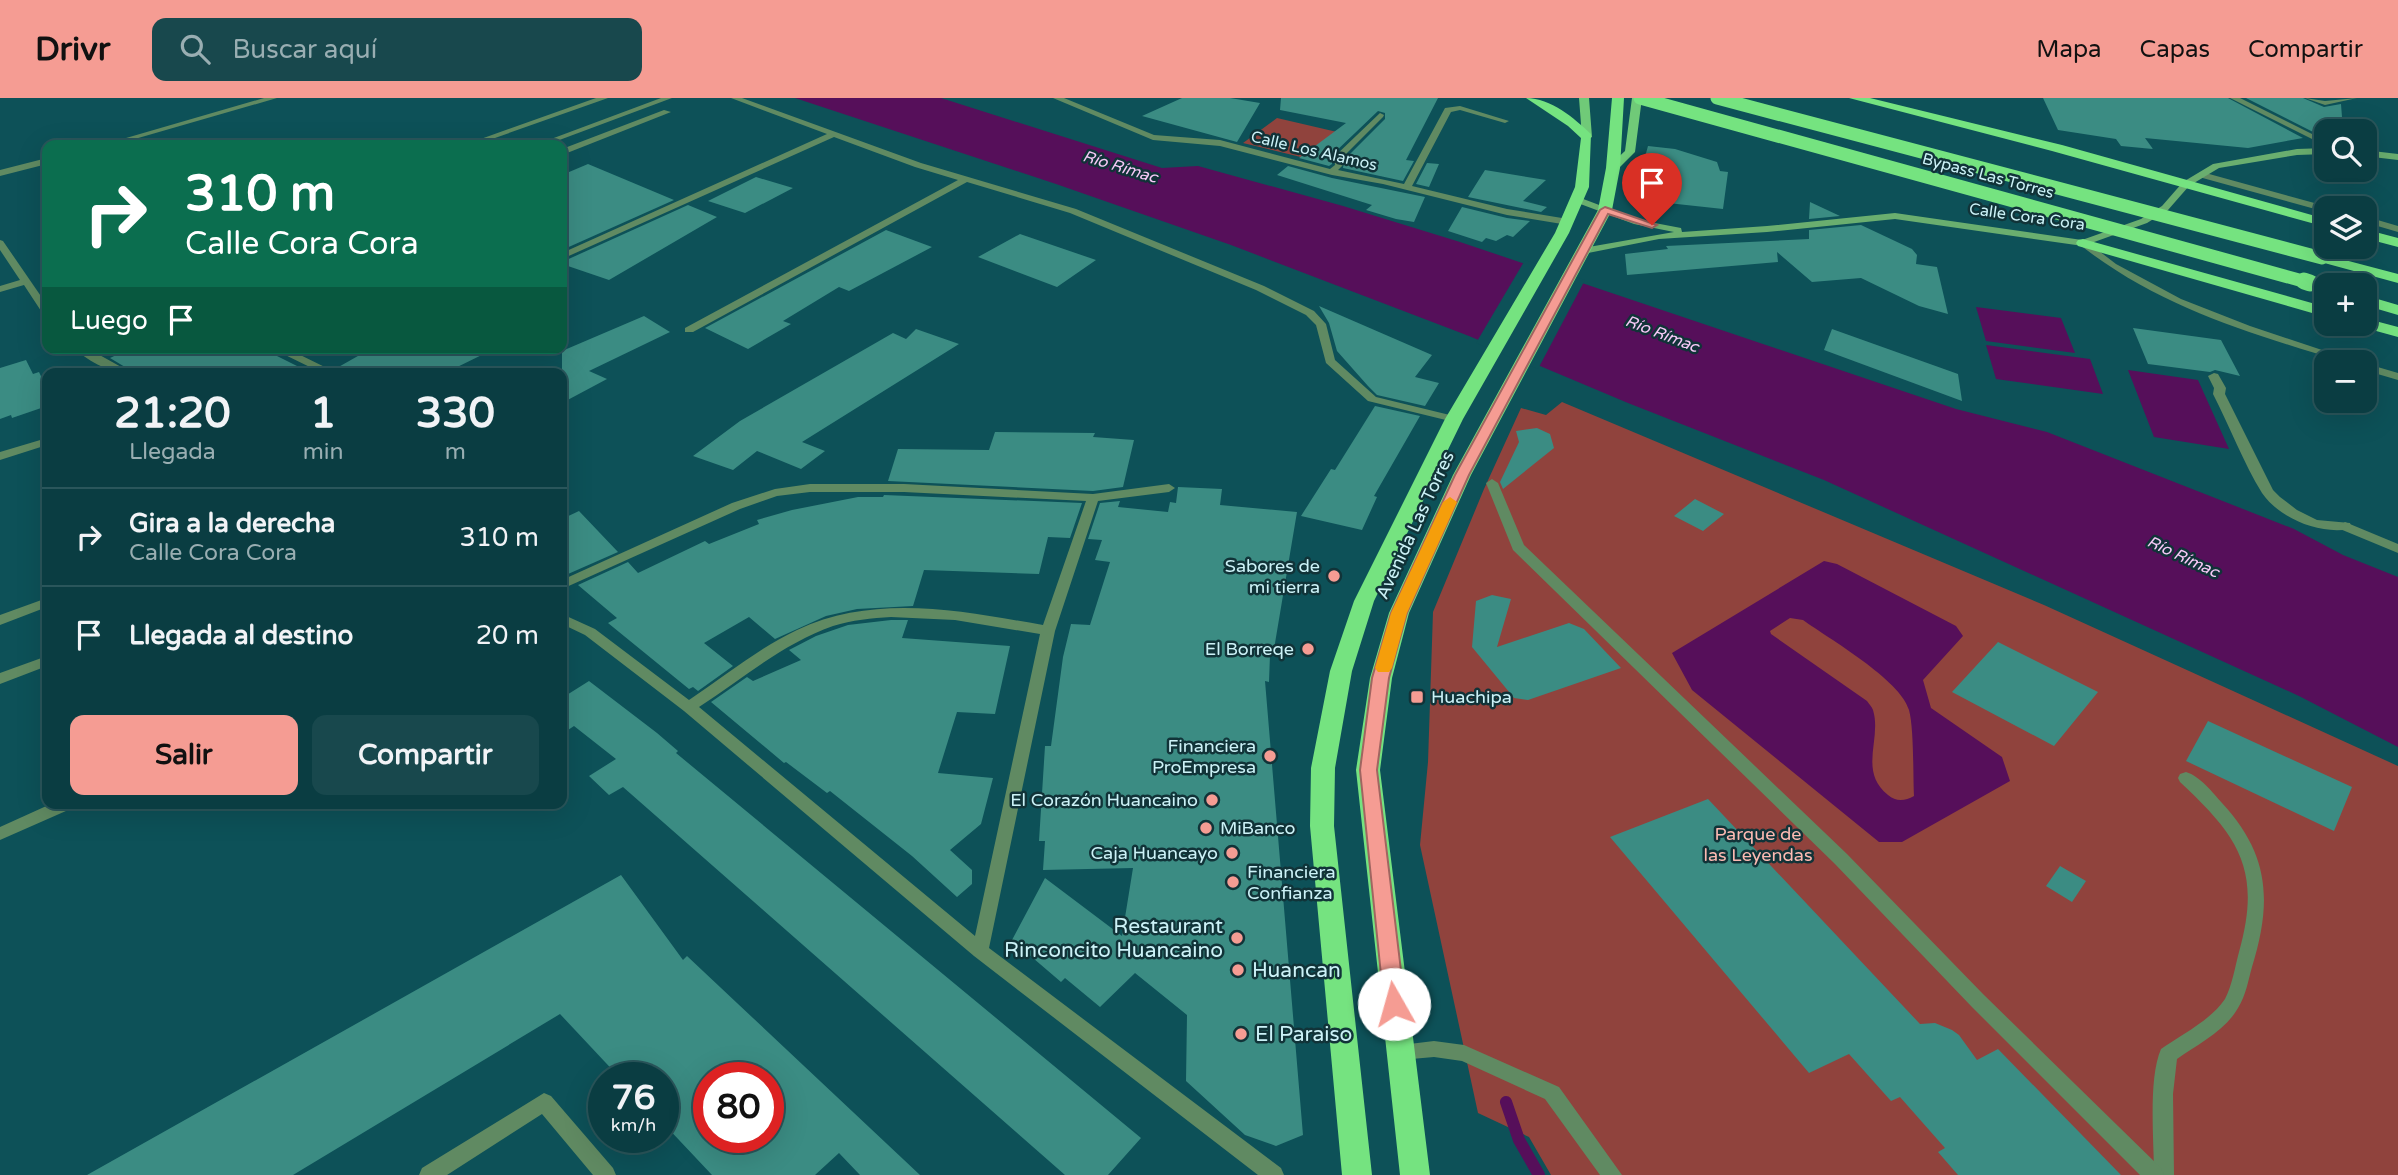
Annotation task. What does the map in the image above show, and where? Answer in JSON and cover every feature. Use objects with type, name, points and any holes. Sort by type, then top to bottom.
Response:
[{"type":"highway","points":[[1532,98],[1572,122],[1587,137]]},
{"type":"highway","points":[[1613,168],[1618,98]]},
{"type":"highway","name":"Bypass Las Torres","points":[[1638,98],[2314,284]]},
{"type":"highway","name":"Bypass Las Torres","points":[[1717,98],[2398,279]]},
{"type":"highway","points":[[1855,98],[2057,148],[2314,220]]},
{"type":"highway","name":"Avenida Las Torres","points":[[1357,1175],[1322,826],[1323,768],[1341,671],[1364,601],[1454,419],[1578,200],[1586,160],[1587,137]]},
{"type":"highway","name":"Avenida Las Torres","points":[[1415,1175],[1368,770],[1381,678],[1399,613],[1462,475],[1605,210],[1613,168]]},
{"type":"highway","points":[[2377,237],[2398,243]]},
{"type":"highway","points":[[2083,243],[2314,309]]},
{"type":"highway","points":[[2377,304],[2398,310]]},
{"type":"highway","points":[[2377,326],[2398,332]]},
{"type":"main road","name":"Avenida Las Torres","points":[[1584,98],[1587,137]]},
{"type":"main road","name":"Avenida Las Torres","points":[[1613,168],[1630,152],[1638,98]]},
{"type":"street","points":[[124,140],[273,98]]},
{"type":"street","points":[[482,140],[604,98]]},
{"type":"street","points":[[553,140],[668,98]]},
{"type":"street","points":[[735,98],[832,135],[1073,211],[1260,288],[1310,313],[1321,324],[1330,361],[1372,399],[1454,419]]},
{"type":"street","name":"Calle Los Alamos","points":[[1057,98],[1153,137],[1220,143],[1507,212],[1567,222]]},
{"type":"street","points":[[2234,98],[2314,138]]},
{"type":"street","points":[[2309,98],[2325,103],[2353,98]]},
{"type":"street","points":[[1407,187],[1448,110],[1460,108],[1505,121]]},
{"type":"street","points":[[567,150],[667,112]]},
{"type":"street","points":[[1332,172],[1339,165],[1337,159],[1380,116]]},
{"type":"street","points":[[567,254],[832,135]]},
{"type":"street","name":"Calle Cora Cora","points":[[1581,254],[1620,242],[1895,216],[2083,243],[2144,221],[2165,208],[2186,184],[2216,166],[2248,159],[2314,152]]},
{"type":"street","points":[[2377,155],[2398,158]]},
{"type":"street","points":[[0,173],[42,162]]},
{"type":"street","points":[[2202,175],[2314,206]]},
{"type":"street","points":[[689,330],[967,179]]},
{"type":"street","name":"Calle Cora Cora","points":[[1578,200],[1637,222],[1700,233]]},
{"type":"street","points":[[2377,223],[2398,229]]},
{"type":"street","points":[[0,243],[42,304]]},
{"type":"street","points":[[2083,243],[2120,272],[2173,300],[2220,319],[2316,350]]},
{"type":"street","points":[[0,289],[27,281]]},
{"type":"street","points":[[88,354],[117,368]]},
{"type":"street","points":[[289,354],[321,368]]},
{"type":"street","points":[[2377,370],[2398,377]]},
{"type":"street","points":[[2214,376],[2220,388],[2219,394],[2268,492],[2277,503],[2311,522],[2331,527],[2345,526],[2398,549]]},
{"type":"street","points":[[0,456],[42,443]]},
{"type":"street","points":[[1492,484],[1518,547],[1841,859],[1977,1000],[2154,1175]]},
{"type":"street","points":[[567,583],[736,506],[775,493],[810,488],[904,488],[1093,498],[1169,488]]},
{"type":"street","points":[[980,951],[1048,631],[1093,498]]},
{"type":"street","points":[[0,620],[42,605]]},
{"type":"street","points":[[689,707],[802,633],[844,618],[888,613],[937,613],[1048,631]]},
{"type":"street","points":[[567,621],[590,632],[689,707],[980,951],[1274,1175]]},
{"type":"street","points":[[0,679],[42,663]]},
{"type":"street","points":[[2164,1175],[2163,1094],[2168,1055],[2230,1006],[2246,958],[2259,897],[2254,870],[2242,836],[2220,807],[2186,778]]},
{"type":"street","points":[[0,834],[56,809]]},
{"type":"street","points":[[1400,1052],[1434,1049],[1464,1053],[1552,1093],[1612,1175]]},
{"type":"street","points":[[429,1175],[544,1102],[606,1175]]},
{"type":"green space","points":[[1277,118],[1350,135],[1317,161],[1243,143]]},
{"type":"green space","name":"Parque de las Leyendas","points":[[1562,402],[2044,605],[2398,766],[2398,1175],[1551,1175],[1529,1137],[1478,1113],[1420,845],[1428,762],[1433,612],[1521,408],[1546,415]]},
{"type":"water","name":"Río Rímac","points":[[795,98],[941,98],[1162,168],[1198,166],[1343,206],[1460,242],[1956,409],[2047,432],[2294,529],[2343,555],[2398,577],[2398,747],[2299,696],[1824,480],[1628,403],[1469,336],[1231,245]]},
{"type":"water","points":[[1976,307],[2061,318],[2075,353],[1986,341]]},
{"type":"water","points":[[1986,345],[2090,359],[2103,394],[1996,379]]},
{"type":"water","points":[[2128,370],[2198,380],[2229,449],[2154,437]]},
{"type":"water","points":[[1824,561],[1837,564],[1956,626],[1963,636],[1923,680],[1931,708],[2002,757],[2010,781],[1902,842],[1879,842],[1692,690],[1672,653]],"holes":[[[1790,618],[1803,620],[1879,673],[1903,698],[1909,710],[1912,728],[1914,796],[1904,800],[1894,799],[1879,786],[1874,776],[1872,765],[1875,721],[1873,710],[1867,701],[1771,634],[1770,631]]]},
{"type":"pier","points":[[1525,260],[1585,280],[1538,369],[1476,343]]},
{"type":"building","points":[[1182,98],[1230,98],[1260,103],[1237,142],[1142,116]]},
{"type":"building","points":[[1281,98],[1438,98],[1406,160],[1414,161],[1403,181],[1343,168],[1344,160],[1385,119],[1385,113],[1378,111],[1332,155],[1332,164],[1329,166],[1299,158],[1346,123],[1280,110]]},
{"type":"building","points":[[2043,98],[2228,98],[2303,138],[2248,148],[2145,138],[2153,149],[2121,146],[2116,139],[2058,130]]},
{"type":"building","points":[[2246,98],[2303,98],[2324,107],[2341,104],[2342,119],[2314,119],[2314,132]]},
{"type":"building","points":[[1648,146],[1675,149],[1717,162],[1720,171],[1728,172],[1723,209],[1640,200],[1643,190],[1643,157]]},
{"type":"building","points":[[1427,163],[1439,164],[1429,187],[1416,184]]},
{"type":"building","points":[[588,164],[674,200],[567,248],[567,173]]},
{"type":"building","points":[[1288,166],[1425,197],[1414,222],[1396,219],[1366,210],[1372,205],[1277,175]]},
{"type":"building","points":[[1485,170],[1546,180],[1523,201],[1547,207],[1541,212],[1468,197]]},
{"type":"building","points":[[756,177],[793,188],[745,213],[708,201]]},
{"type":"building","points":[[1810,202],[1840,216],[1809,219]]},
{"type":"building","points":[[688,205],[717,217],[609,280],[567,266],[567,260]]},
{"type":"building","points":[[1462,207],[1530,221],[1513,237],[1507,235],[1496,241],[1486,238],[1482,242],[1448,231]]},
{"type":"building","points":[[1861,225],[1912,249],[1917,255],[1916,264],[1937,267],[1948,314],[1919,306],[1861,278],[1812,282],[1777,252],[1778,262],[1627,275],[1625,254],[1668,249],[1666,246],[1809,239],[1809,230]]},
{"type":"building","points":[[886,230],[932,247],[849,291],[839,287],[783,321],[791,324],[748,349],[705,328]]},
{"type":"building","points":[[1020,234],[1096,260],[1057,287],[978,257]]},
{"type":"building","points":[[1319,306],[1432,355],[1415,377],[1439,383],[1425,406],[1377,395],[1337,351],[1329,323]]},
{"type":"building","points":[[644,316],[670,332],[589,371],[607,379],[567,400],[567,368],[562,368],[562,354],[567,354],[567,349]]},
{"type":"building","points":[[2133,328],[2221,340],[2240,376],[2215,370],[2210,372],[2148,364]]},
{"type":"building","points":[[916,329],[959,344],[802,442],[825,451],[801,469],[757,451],[733,470],[693,456],[740,421],[893,333],[906,339]]},
{"type":"building","points":[[1832,329],[1958,374],[1962,401],[1824,350]]},
{"type":"building","points":[[118,354],[273,354],[301,368],[127,368],[110,358]]},
{"type":"building","points":[[361,354],[484,354],[455,368],[337,368]]},
{"type":"building","points":[[26,360],[33,374],[39,372],[42,378],[42,408],[12,418],[11,415],[0,419],[0,368]]},
{"type":"building","points":[[1375,406],[1420,416],[1374,496],[1377,497],[1362,530],[1301,516],[1331,469],[1335,470]]},
{"type":"building","points":[[1537,428],[1550,434],[1554,448],[1503,489],[1500,482],[1519,442],[1516,431]]},
{"type":"building","points":[[995,432],[1095,433],[1093,437],[1134,440],[1123,487],[1093,491],[888,481],[898,449],[989,450]]},
{"type":"building","points":[[1178,487],[1222,489],[1220,505],[1297,512],[1273,655],[1270,655],[1269,682],[1265,681],[1303,1135],[1276,1146],[1245,1135],[1186,1081],[1187,1015],[1135,973],[1100,1007],[1065,978],[1061,982],[1012,940],[1045,878],[1122,936],[1133,868],[1043,870],[1045,841],[1039,841],[1045,746],[1051,746],[1063,657],[1071,624],[1090,625],[1110,562],[1095,560],[1102,540],[1088,539],[1100,503],[1120,501],[1118,507],[1168,512],[1170,502],[1176,503]]},
{"type":"building","points":[[884,495],[1082,503],[1070,538],[1048,537],[1039,574],[924,570],[913,606],[857,609],[826,616],[775,639],[749,617],[704,643],[733,666],[698,691],[693,687],[689,689],[608,623],[617,618],[578,585],[628,562],[638,573],[705,541],[709,544],[759,524],[757,520],[858,497]]},
{"type":"building","points":[[1695,499],[1724,514],[1703,531],[1674,516]]},
{"type":"building","points":[[579,511],[618,552],[568,574],[567,517]]},
{"type":"building","points":[[1492,595],[1511,599],[1497,647],[1569,623],[1584,629],[1621,668],[1528,700],[1514,698],[1472,647],[1476,601]]},
{"type":"building","points":[[908,620],[902,638],[1010,646],[995,714],[957,712],[938,773],[993,778],[981,824],[950,850],[972,870],[972,884],[957,897],[912,856],[830,791],[827,793],[784,763],[711,702],[747,677],[753,681],[801,660],[789,650],[816,636],[848,625]]},
{"type":"building","points":[[1998,642],[2098,692],[2054,746],[1952,692]]},
{"type":"building","points":[[589,681],[657,733],[678,751],[676,753],[1141,1138],[1108,1175],[1065,1175],[623,787],[609,795],[589,776],[616,759],[574,726],[567,731],[567,695]]},
{"type":"building","points":[[2208,721],[2352,787],[2334,831],[2186,761]]},
{"type":"building","points":[[1708,799],[1920,1024],[1935,1023],[1952,1030],[1959,1035],[1977,1060],[1998,1049],[2121,1175],[1958,1175],[1938,1152],[1945,1148],[1900,1097],[1891,1101],[1849,1054],[1809,1073],[1610,837]]},
{"type":"building","points":[[2060,866],[2086,881],[2072,902],[2046,886]]},
{"type":"building","points":[[621,875],[683,960],[687,956],[920,1175],[860,1175],[839,1153],[815,1175],[712,1175],[679,1140],[679,1062],[605,1062],[560,1014],[293,1175],[87,1175]]},
{"type":"waterway","points":[[1506,1102],[1519,1140],[1539,1175]]},
{"type":"slow traffic","points":[[1383,668],[1399,613],[1450,502]]},
{"type":"place","name":"Sabores de mi tierra","points":[[1334,576]]},
{"type":"place","name":"El Borreqe","points":[[1308,649]]},
{"type":"place","name":"Huachipa","points":[[1417,697]]},
{"type":"place","name":"Financiera ProEmpresa","points":[[1270,756]]},
{"type":"place","name":"El Corazón Huancaino","points":[[1212,800]]},
{"type":"place","name":"MiBanco","points":[[1206,828]]},
{"type":"place","name":"Caja Huancayo","points":[[1232,853]]},
{"type":"place","name":"Financiera Confianza","points":[[1233,882]]},
{"type":"place","name":"Restaurant Rinconcito Huancaino","points":[[1237,938]]},
{"type":"place","name":"Huancan","points":[[1238,970]]},
{"type":"place","name":"El Paraiso","points":[[1241,1034]]},
{"type":"route","points":[[1394,1004],[1368,770],[1381,678],[1399,613],[1462,475],[1605,210],[1652,225]]}]
